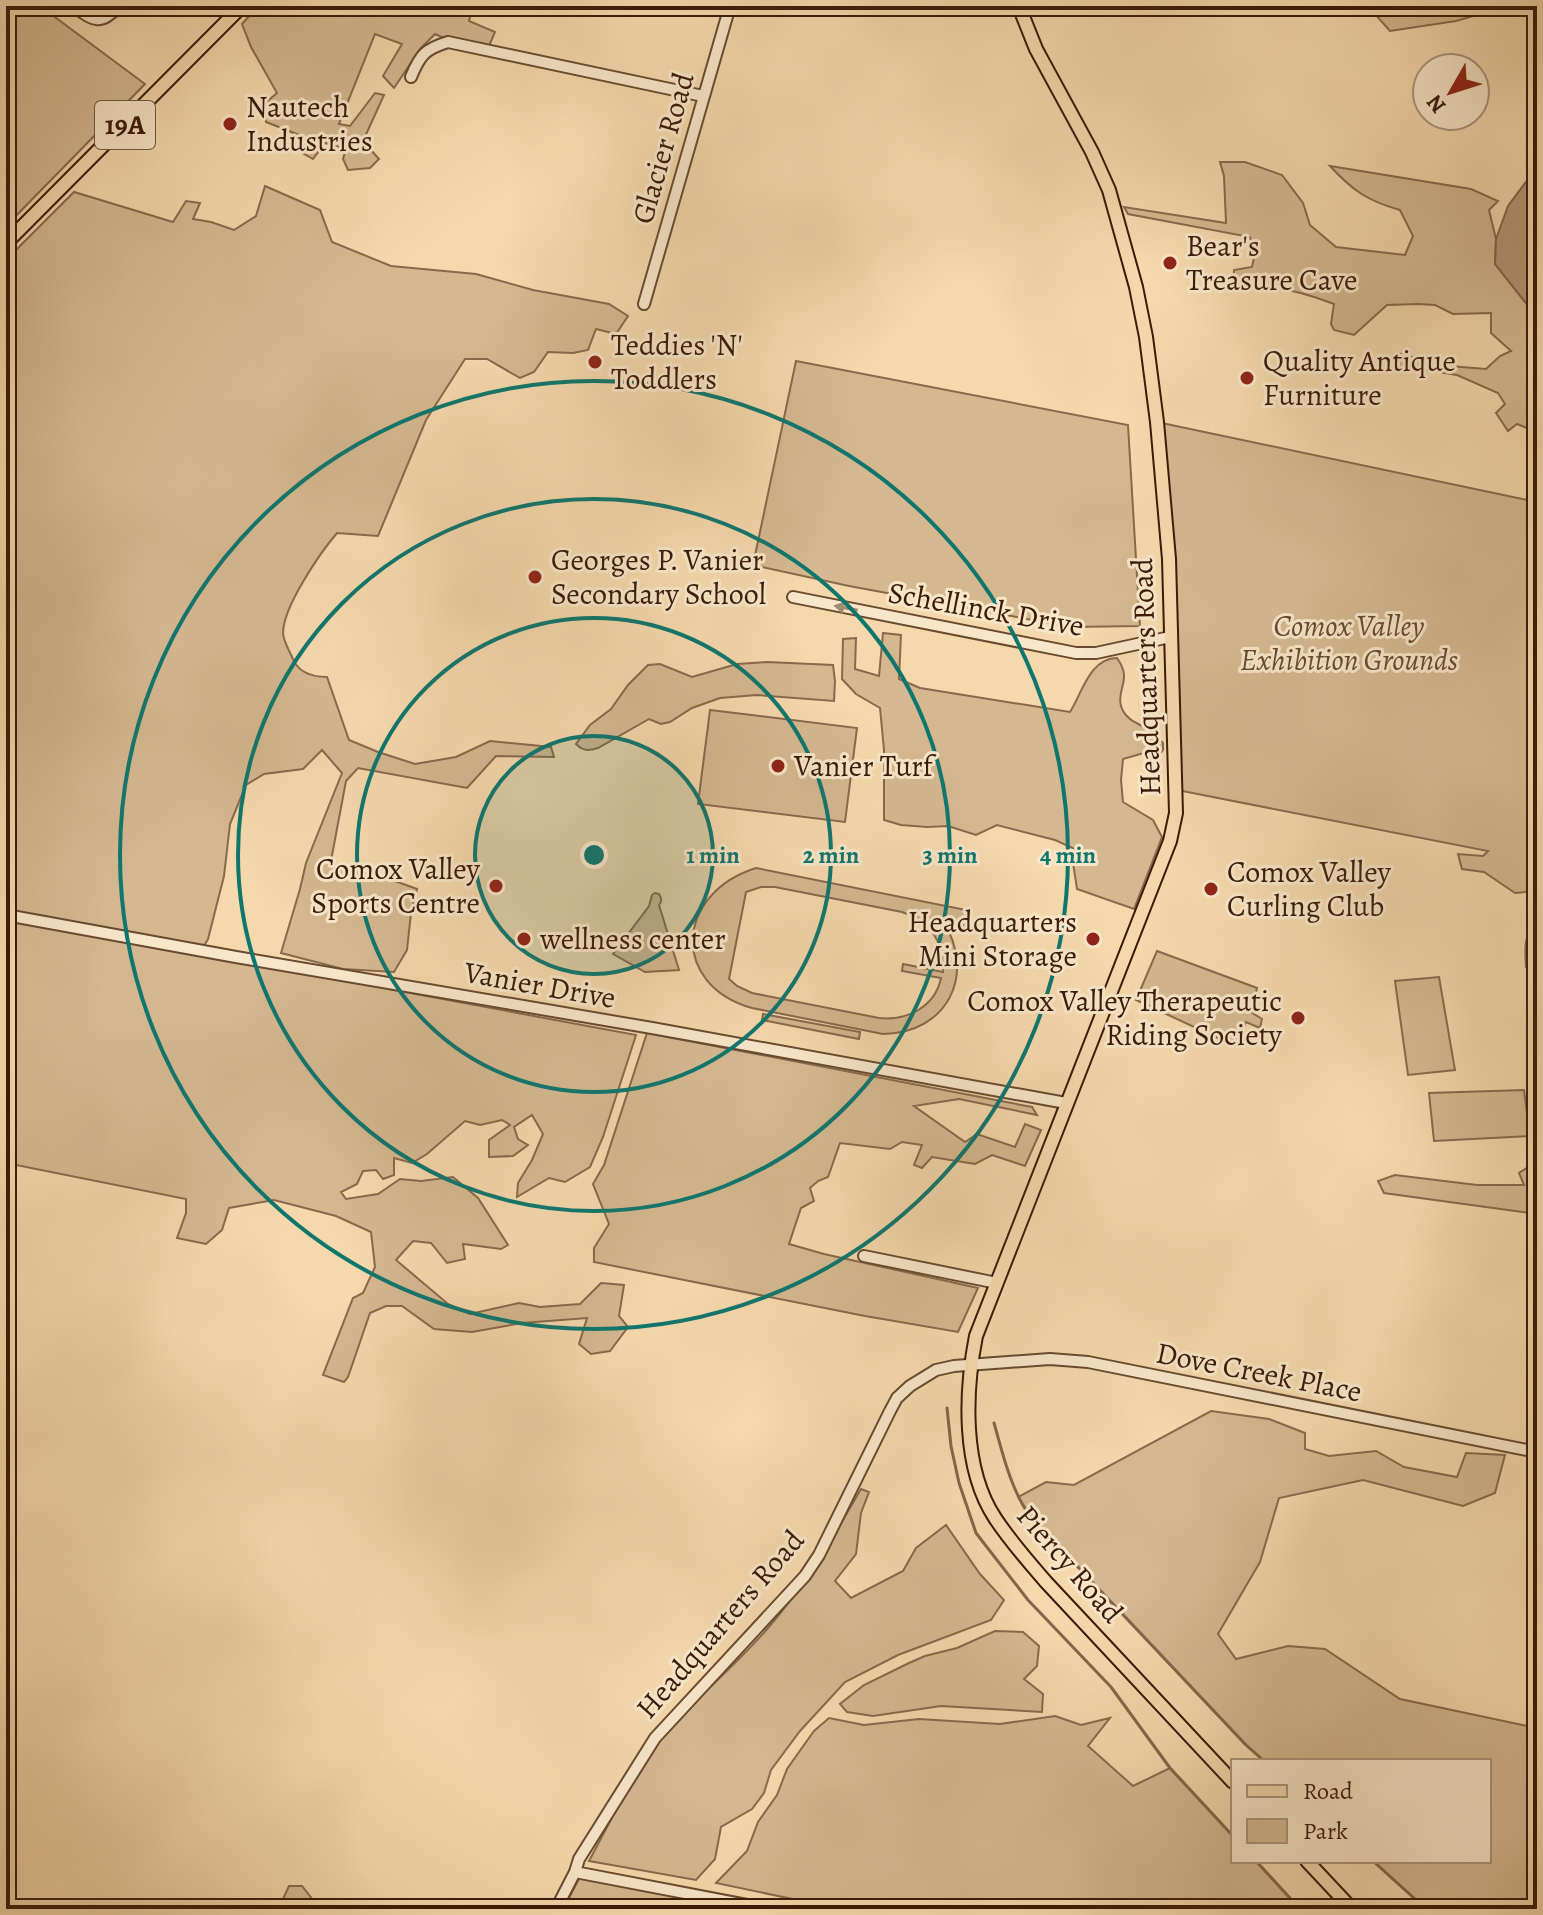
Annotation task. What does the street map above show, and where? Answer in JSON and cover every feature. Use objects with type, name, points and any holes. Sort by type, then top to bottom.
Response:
[{"type":"main road","name":"19A","points":[[6,243],[242,6]]},
{"type":"main road","name":"Headquarters Road","points":[[976,1336],[1170,841],[1177,790],[1169,559],[1146,337],[1136,287],[1109,190],[1036,49],[1021,6]]},
{"type":"main road","name":"Piercy Road","points":[[976,1336],[970,1364],[968,1414],[978,1479],[993,1516],[1046,1582],[1231,1780]]},
{"type":"main road","points":[[1309,1863],[1352,1909]]},
{"type":"street","points":[[73,6],[98,20],[108,18],[119,6]]},
{"type":"street","name":"Glacier Road","points":[[644,304],[730,6]]},
{"type":"street","points":[[411,77],[420,57],[433,46],[448,42],[703,96]]},
{"type":"street","name":"Schellinck Drive","points":[[793,597],[1076,653],[1096,653],[1170,637]]},
{"type":"street","name":"Vanier Drive","points":[[6,915],[1066,1103]]},
{"type":"street","points":[[864,1256],[997,1283]]},
{"type":"street","name":"Dove Creek Place","points":[[970,1364],[1050,1359],[1088,1362],[1537,1452]]},
{"type":"street","name":"Headquarters Road","points":[[556,1909],[579,1859],[655,1738],[805,1576],[819,1555],[897,1398],[920,1378],[936,1370],[970,1364]]},
{"type":"street","points":[[575,1872],[768,1909]]},
{"type":"green space","points":[[6,6],[40,6],[145,84],[6,226]]},
{"type":"green space","points":[[258,6],[473,6],[469,21],[495,32],[489,46],[453,42],[435,34],[421,48],[394,88],[383,76],[402,44],[375,34],[339,124],[350,126],[375,93],[384,95],[363,141],[379,159],[370,168],[348,170],[343,159],[346,149],[325,143],[313,159],[297,150],[299,135],[266,122],[263,105],[277,93],[242,24]]},
{"type":"green space","points":[[1372,6],[1537,6],[1537,31],[1528,14],[1501,8],[1456,21],[1390,31],[1374,13]]},
{"type":"green space","points":[[1220,162],[1245,162],[1282,175],[1303,203],[1310,225],[1336,247],[1405,255],[1413,236],[1400,210],[1362,194],[1330,166],[1471,189],[1498,201],[1489,210],[1496,239],[1495,264],[1537,317],[1537,432],[1517,424],[1508,431],[1496,413],[1505,404],[1498,393],[1457,375],[1400,366],[1387,360],[1397,353],[1449,366],[1486,369],[1511,351],[1491,333],[1491,313],[1453,314],[1435,305],[1387,305],[1354,335],[1334,330],[1331,324],[1334,304],[1284,289],[1233,282],[1234,270],[1252,267],[1255,253],[1250,237],[1128,214],[1124,207],[1226,223],[1224,176]]},
{"type":"green space","points":[[265,186],[320,210],[332,242],[391,266],[476,274],[533,290],[609,304],[628,316],[616,334],[596,329],[588,350],[548,352],[534,372],[520,378],[487,359],[465,359],[426,420],[378,536],[337,533],[312,567],[289,609],[283,633],[286,645],[302,670],[327,677],[349,740],[415,764],[456,757],[490,741],[551,747],[554,757],[496,756],[467,788],[358,768],[346,781],[330,866],[381,876],[417,889],[407,950],[394,972],[343,969],[281,953],[306,863],[342,773],[322,750],[303,769],[264,774],[246,785],[230,824],[224,876],[208,939],[201,951],[6,915],[6,260],[74,192],[173,222],[186,201],[200,203],[193,219],[234,230],[256,216]]},
{"type":"green space","points":[[796,361],[1128,425],[1140,626],[1070,627],[753,565]]},
{"type":"green space","name":"Comox Valley Exhibition Grounds","points":[[1157,422],[1537,502],[1537,896],[1535,891],[1515,893],[1484,872],[1462,869],[1458,854],[1483,856],[1488,851],[1177,790]]},
{"type":"green space","points":[[883,633],[901,635],[899,679],[920,688],[1070,712],[1093,670],[1117,658],[1124,672],[1120,700],[1123,711],[1163,743],[1159,755],[1147,752],[1123,759],[1123,802],[1153,820],[1162,837],[1134,909],[1077,889],[1073,863],[1075,849],[1055,840],[997,825],[976,835],[948,826],[901,825],[884,820],[884,750],[880,708],[856,694],[842,679],[843,639],[856,638],[855,669],[879,676]]},
{"type":"green space","points":[[660,664],[692,677],[737,664],[833,665],[834,701],[757,695],[720,698],[692,708],[670,722],[661,724],[649,719],[598,748],[586,750],[576,744],[590,725],[611,709],[628,685],[648,665]]},
{"type":"green space","name":"Vanier Turf","points":[[710,710],[857,728],[845,822],[698,804]]},
{"type":"green space","points":[[756,868],[971,911],[968,926],[943,921],[953,941],[957,961],[956,980],[950,997],[939,1012],[924,1024],[883,1034],[752,1008],[725,996],[706,980],[696,960],[693,938],[698,917],[710,897],[729,880]],"holes":[[[775,887],[902,912],[920,921],[934,934],[942,952],[943,972],[903,964],[902,971],[941,978],[933,997],[909,1014],[879,1018],[752,993],[737,986],[729,979],[746,892]]]},
{"type":"green space","points":[[655,893],[661,897],[659,905],[679,970],[645,972],[613,954],[649,906]]},
{"type":"green space","points":[[6,918],[636,1035],[603,1137],[590,1167],[565,1182],[549,1178],[517,1197],[518,1183],[543,1134],[532,1115],[514,1127],[518,1139],[528,1145],[513,1156],[489,1157],[489,1140],[510,1125],[502,1120],[480,1125],[465,1121],[412,1163],[394,1158],[394,1175],[383,1179],[376,1170],[363,1171],[357,1184],[341,1192],[346,1199],[378,1194],[400,1179],[421,1181],[453,1177],[478,1198],[508,1245],[501,1249],[463,1244],[465,1259],[447,1263],[431,1243],[413,1241],[396,1260],[448,1304],[470,1314],[519,1303],[540,1307],[580,1304],[601,1283],[624,1285],[619,1316],[628,1327],[610,1351],[591,1354],[579,1344],[587,1318],[522,1323],[472,1332],[434,1329],[402,1306],[386,1306],[370,1313],[344,1382],[323,1375],[353,1298],[363,1293],[375,1267],[371,1232],[336,1216],[274,1200],[229,1208],[222,1230],[206,1244],[177,1238],[186,1213],[186,1199],[6,1163]]},
{"type":"green space","points":[[1537,921],[1537,970],[1526,967],[1525,954],[1527,937]]},
{"type":"green space","points":[[1157,951],[1257,988],[1251,1012],[1262,1019],[1260,1028],[1246,1022],[1235,1046],[1136,1000]]},
{"type":"green space","points":[[1439,977],[1455,1070],[1408,1075],[1395,981]]},
{"type":"green space","points":[[763,1014],[860,1032],[859,1039],[762,1020]]},
{"type":"green space","points":[[647,1033],[1032,1107],[1037,1115],[959,1099],[914,1106],[965,1142],[977,1134],[1015,1147],[1025,1124],[1041,1130],[1025,1166],[992,1155],[975,1164],[932,1157],[922,1168],[914,1165],[922,1145],[902,1142],[890,1149],[840,1143],[828,1177],[810,1188],[814,1201],[801,1208],[789,1244],[978,1288],[958,1332],[594,1262],[594,1248],[609,1224],[593,1184],[604,1165]]},
{"type":"green space","points":[[1524,1090],[1530,1136],[1434,1141],[1429,1093]]},
{"type":"green space","points":[[1537,1155],[1537,1214],[1384,1193],[1378,1181],[1395,1175],[1477,1185],[1524,1185],[1519,1173],[1533,1164]]},
{"type":"green space","points":[[1211,1411],[1269,1419],[1305,1433],[1305,1449],[1329,1456],[1376,1451],[1404,1467],[1457,1477],[1466,1453],[1505,1455],[1495,1493],[1463,1506],[1363,1480],[1279,1498],[1260,1562],[1218,1634],[1236,1659],[1288,1646],[1325,1649],[1400,1699],[1537,1728],[1537,1909],[1426,1909],[1375,1863],[1491,1863],[1491,1759],[1262,1759],[1033,1520],[1018,1497],[1046,1482],[1074,1485]]},
{"type":"green space","points":[[861,1489],[869,1492],[861,1513],[856,1554],[835,1581],[851,1598],[903,1571],[916,1548],[946,1525],[980,1574],[1004,1600],[991,1620],[898,1655],[845,1682],[800,1731],[771,1770],[764,1793],[752,1809],[721,1827],[715,1859],[696,1880],[589,1861],[648,1750],[768,1628],[818,1561]]},
{"type":"green space","points":[[995,1631],[1023,1632],[1039,1646],[1037,1666],[1024,1679],[1043,1694],[1042,1712],[941,1706],[873,1716],[847,1712],[840,1704],[864,1685],[909,1663],[957,1648]]},
{"type":"green space","points":[[1055,1716],[1081,1725],[1110,1718],[1088,1746],[1133,1786],[1170,1768],[1231,1834],[1231,1863],[1258,1863],[1300,1909],[840,1909],[716,1883],[747,1851],[758,1822],[777,1795],[787,1769],[814,1731],[829,1718],[864,1725],[919,1719],[1000,1724]]},
{"type":"green space","points":[[580,1877],[679,1896],[685,1909],[563,1909]]},
{"type":"green space","points":[[289,1886],[302,1886],[313,1900],[308,1909],[285,1909],[282,1901]]},
{"type":"shaded area","points":[[1537,167],[1537,317],[1495,264],[1496,239],[1508,206]]},
{"type":"waterway","points":[[947,1408],[959,1483],[976,1533],[1028,1600],[1111,1687],[1170,1768],[1231,1834]]},
{"type":"waterway","points":[[994,1423],[1012,1482],[1029,1515],[1262,1759]]},
{"type":"waterway","points":[[1258,1863],[1300,1909]]},
{"type":"waterway","points":[[1375,1863],[1426,1909]]},
{"type":"place","name":"Nautech Industries","points":[[230,124]]},
{"type":"place","name":"Bear's Treasure Cave","points":[[1170,263]]},
{"type":"place","name":"Teddies 'N' Toddlers","points":[[595,362]]},
{"type":"place","name":"Quality Antique Furniture","points":[[1247,378]]},
{"type":"place","name":"Georges P. Vanier Secondary School","points":[[535,577]]},
{"type":"place","name":"Vanier Turf","points":[[778,766]]},
{"type":"place","name":"Comox Valley Sports Centre","points":[[496,886]]},
{"type":"place","name":"Comox Valley Curling Club","points":[[1211,889]]},
{"type":"place","name":"wellness center","points":[[524,939]]},
{"type":"place","name":"Headquarters Mini Storage","points":[[1093,939]]},
{"type":"place","name":"Comox Valley Therapeutic Riding Society","points":[[1298,1018]]}]
